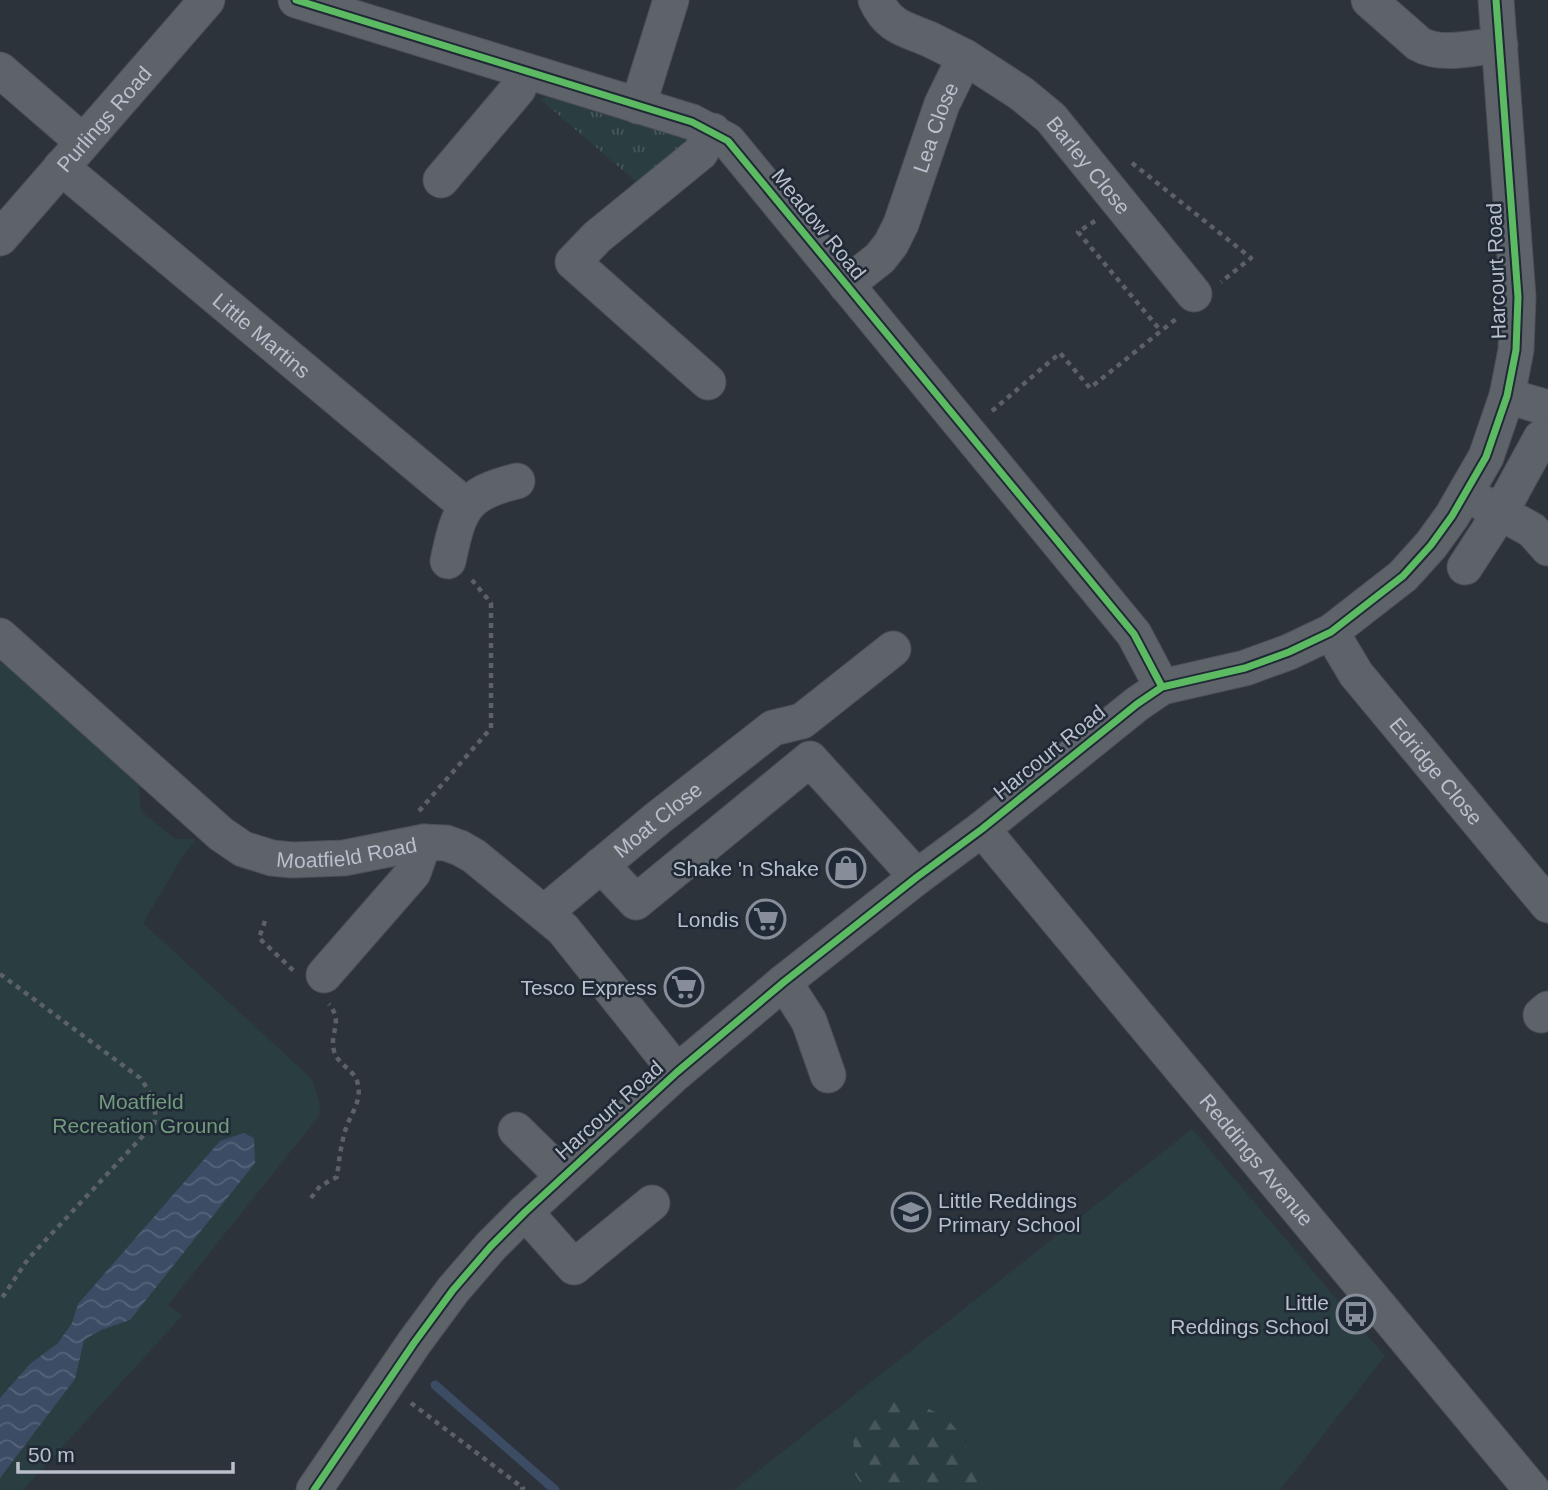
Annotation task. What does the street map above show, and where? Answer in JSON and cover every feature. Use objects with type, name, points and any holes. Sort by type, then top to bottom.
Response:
[{"type":"street","name":"Purlings Road","points":[[0,238],[207,0]]},
{"type":"street","name":"Meadow Road","points":[[296,0],[368,10],[526,71],[692,122],[728,141],[1134,634],[1162,687]]},
{"type":"street","points":[[638,106],[671,0]]},
{"type":"street","name":"Lea Close","points":[[846,285],[880,258],[891,244],[901,224],[942,104],[965,57],[897,27],[882,12],[876,0]]},
{"type":"street","points":[[1369,0],[1428,49],[1442,51],[1500,45]]},
{"type":"street","name":"Harcourt Road","points":[[314,1490],[453,1290],[491,1246],[677,1072],[784,982],[916,877],[982,830],[1137,704],[1162,687],[1245,668],[1289,652],[1331,632],[1403,576],[1431,545],[1466,494],[1486,457],[1507,396],[1516,350],[1518,297],[1496,0]]},
{"type":"street","name":"Barley Close","points":[[965,57],[1022,94],[1051,118],[1195,300]]},
{"type":"street","name":"Little Martins","points":[[0,70],[71,154],[465,505]]},
{"type":"street","points":[[441,180],[518,89],[526,71]]},
{"type":"street","points":[[708,382],[573,262],[597,237],[700,153],[713,131]]},
{"type":"street","points":[[1465,567],[1500,513],[1545,423],[1507,396]]},
{"type":"street","points":[[448,561],[456,524],[465,505],[498,486],[517,481]]},
{"type":"street","points":[[1466,494],[1532,530],[1548,548]]},
{"type":"street","name":"Edridge Close","points":[[1331,632],[1356,674],[1548,905]]},
{"type":"street","name":"Moatfield Road","points":[[0,636],[221,834],[243,849],[272,858],[313,861],[356,856],[421,827],[474,856],[563,929],[677,1072]]},
{"type":"street","name":"Moat Close","points":[[544,913],[658,818],[773,728],[802,721],[893,649]]},
{"type":"street","points":[[601,865],[636,902],[810,759],[916,877]]},
{"type":"street","points":[[317,985],[413,873],[421,827]]},
{"type":"street","name":"Reddings Avenue","points":[[982,830],[1532,1490]]},
{"type":"street","points":[[784,982],[809,1021],[828,1075]]},
{"type":"street","points":[[516,1129],[563,1176]]},
{"type":"street","points":[[525,1212],[574,1267],[652,1203]]},
{"type":"path","points":[[967,432],[1060,353],[1090,388],[1195,300],[1251,258],[1126,159]]},
{"type":"path","points":[[1121,205],[1078,232],[1161,331]]},
{"type":"path","points":[[421,827],[491,728],[491,603],[462,568],[448,561]]},
{"type":"path","points":[[265,921],[259,938],[317,985],[336,1014],[333,1040],[338,1061],[353,1073],[359,1095],[358,1106],[347,1126],[337,1177],[320,1186],[311,1198]]},
{"type":"path","points":[[0,974],[140,1078],[150,1092],[157,1110],[154,1124],[28,1259],[0,1301]]},
{"type":"path","points":[[387,1384],[523,1488],[521,1490]]},
{"type":"green space","points":[[546,97],[686,139],[686,151],[641,186],[540,99]]},
{"type":"green space","name":"Moatfield Recreation Ground","points":[[0,654],[138,777],[141,811],[175,839],[196,839],[182,857],[143,923],[312,1079],[320,1104],[319,1116],[168,1305],[182,1316],[23,1490],[0,1490]]},
{"type":"green space","points":[[1192,1129],[1385,1356],[1280,1490],[1007,1490],[975,1466],[962,1436],[947,1418],[899,1398],[869,1404],[858,1417],[853,1440],[855,1475],[865,1490],[734,1490]]},
{"type":"green space","points":[[899,1398],[947,1418],[962,1436],[975,1466],[1007,1490],[865,1490],[855,1475],[853,1440],[858,1417],[869,1404]]},
{"type":"water","points":[[244,1133],[254,1138],[255,1163],[130,1320],[101,1330],[84,1340],[75,1379],[0,1478],[0,1398],[30,1364],[58,1343],[72,1323],[78,1304],[220,1141]]},
{"type":"waterway","points":[[435,1385],[555,1490]]},
{"type":"cycle path","points":[[296,0],[692,122],[728,141],[1134,634],[1162,687]]},
{"type":"cycle path","points":[[314,1490],[414,1343],[453,1290],[491,1246],[677,1072],[784,982],[982,829],[1137,704],[1162,687],[1245,668],[1289,652],[1331,632],[1403,576],[1431,545],[1452,516],[1486,457],[1507,396],[1516,350],[1518,297],[1496,0]]},
{"type":"place","name":"Shake 'n Shake","points":[[846,868]]},
{"type":"place","name":"Londis","points":[[766,919]]},
{"type":"place","name":"Tesco Express","points":[[684,987]]},
{"type":"place","name":"Little Reddings Primary School","points":[[911,1212]]},
{"type":"place","name":"Little Reddings School","points":[[1356,1314]]}]
